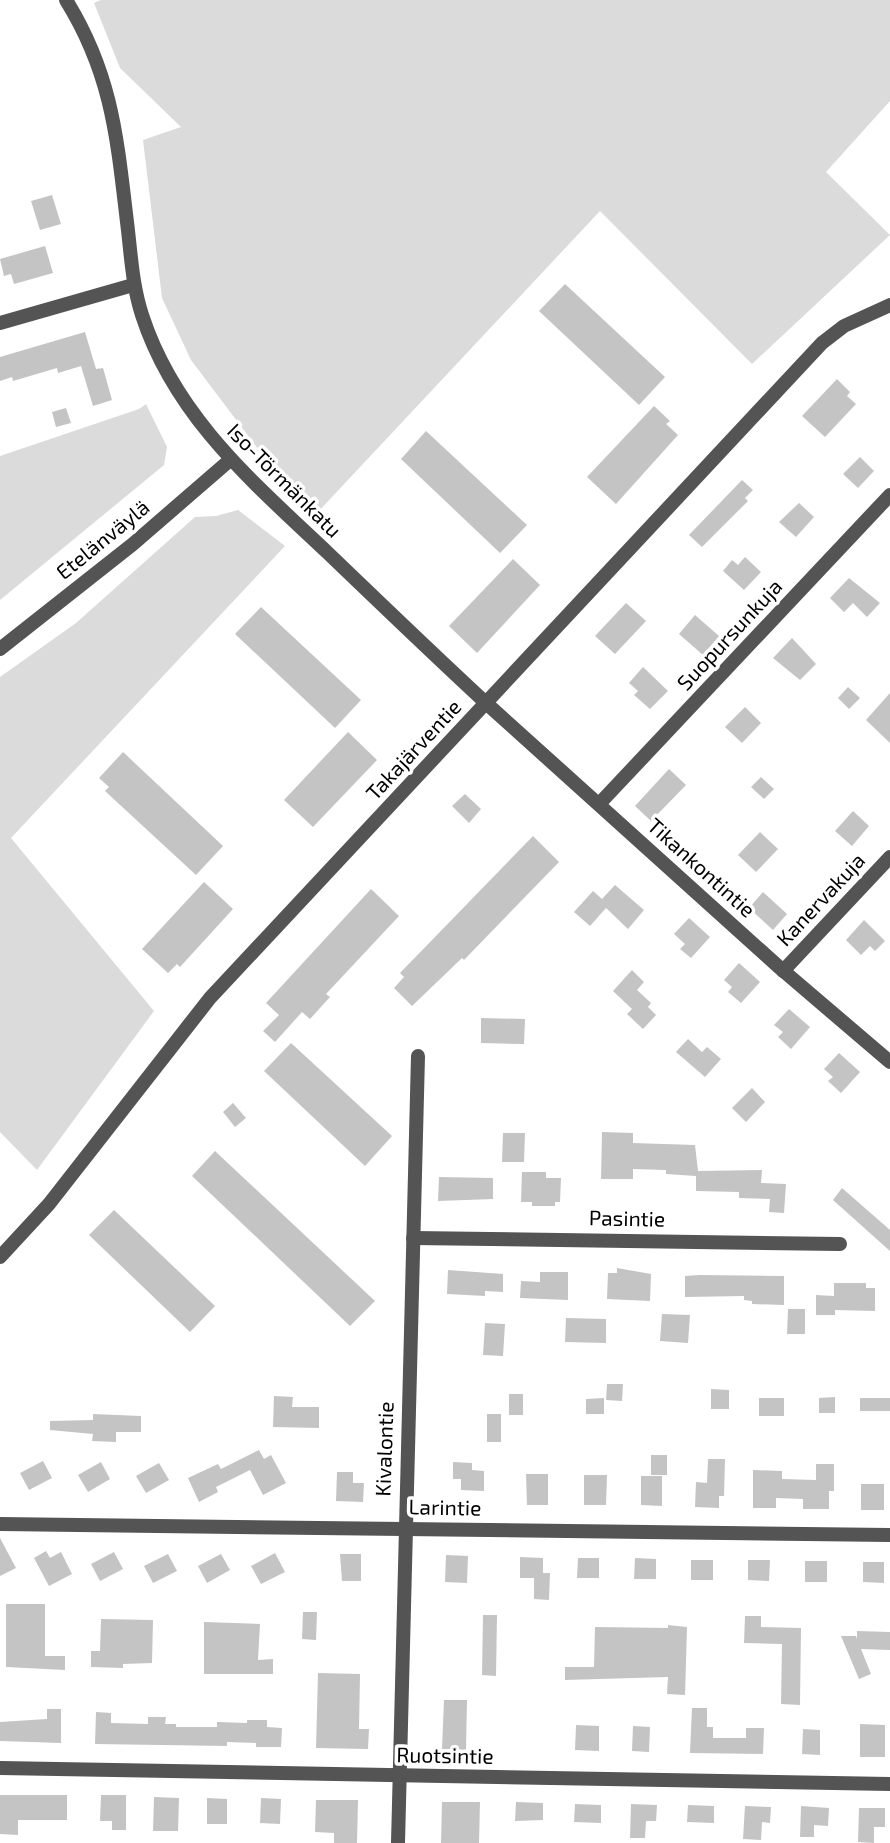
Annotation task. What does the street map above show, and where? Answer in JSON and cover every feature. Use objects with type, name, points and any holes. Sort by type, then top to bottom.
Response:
[{"type":"street","name":"Iso-Törmänkatu","points":[[66,0],[97,58],[108,89],[133,285],[157,356],[176,390],[230,460],[486,703]]},
{"type":"street","points":[[0,323],[133,285]]},
{"type":"street","name":"Takajärventie","points":[[0,1258],[49,1204],[211,998],[822,342],[844,326],[890,305]]},
{"type":"street","name":"Etelänväylä","points":[[0,649],[133,544],[230,460]]},
{"type":"street","name":"Suopursunkuja","points":[[600,803],[890,495]]},
{"type":"street","name":"Tikankontintie","points":[[486,703],[600,803],[783,971],[890,1062]]},
{"type":"street","name":"Kanervakuja","points":[[783,971],[890,858]]},
{"type":"street","name":"Kivalontie","points":[[398,1843],[418,1056]]},
{"type":"street","name":"Pasintie","points":[[413,1238],[840,1244]]},
{"type":"street","name":"Larintie","points":[[0,1524],[798,1536],[890,1535]]},
{"type":"street","name":"Ruotsintie","points":[[0,1768],[890,1784]]},
{"type":"shaded area","points":[[101,0],[890,0],[890,101],[826,172],[890,235],[752,364],[600,211],[317,513],[274,470],[191,360],[162,298],[143,140],[181,127],[120,68],[94,3]]},
{"type":"shaded area","points":[[146,404],[167,447],[164,465],[0,600],[0,456],[139,409]]},
{"type":"shaded area","points":[[238,510],[285,546],[11,838],[154,1011],[37,1170],[0,1132],[0,677],[76,623],[195,517],[216,516]]},
{"type":"building","points":[[52,195],[61,224],[40,230],[31,201]]},
{"type":"building","points":[[45,246],[53,273],[14,284],[11,274],[4,276],[0,259]]},
{"type":"building","points":[[565,284],[665,377],[639,405],[539,311]]},
{"type":"building","points":[[85,332],[96,369],[103,368],[112,400],[93,406],[81,366],[58,373],[57,368],[13,381],[12,377],[0,381],[0,357]]},
{"type":"building","points":[[837,379],[850,392],[847,396],[856,404],[825,437],[802,416]]},
{"type":"building","points":[[654,406],[670,421],[666,424],[678,435],[616,504],[587,477]]},
{"type":"building","points":[[66,408],[71,423],[56,427],[52,412]]},
{"type":"building","points":[[426,431],[527,525],[500,553],[401,459]]},
{"type":"building","points":[[860,457],[874,471],[858,488],[843,474]]},
{"type":"building","points":[[742,480],[753,490],[745,498],[748,501],[702,547],[689,535]]},
{"type":"building","points":[[799,503],[814,517],[796,537],[779,522]]},
{"type":"building","points":[[745,557],[761,572],[744,590],[723,571],[732,560],[738,565]]},
{"type":"building","points":[[513,559],[540,585],[477,653],[449,626]]},
{"type":"building","points":[[849,578],[880,603],[867,617],[853,603],[844,612],[830,598]]},
{"type":"building","points":[[626,603],[646,621],[615,654],[595,636]]},
{"type":"building","points":[[261,607],[361,700],[335,728],[235,634]]},
{"type":"building","points":[[695,615],[719,636],[703,655],[679,634]]},
{"type":"building","points":[[792,638],[816,664],[800,680],[773,658]]},
{"type":"building","points":[[643,667],[668,691],[650,709],[634,695],[638,691],[629,683]]},
{"type":"building","points":[[848,687],[860,698],[849,709],[838,698]]},
{"type":"building","points":[[890,693],[890,743],[866,720]]},
{"type":"building","points":[[745,707],[761,723],[742,743],[725,727]]},
{"type":"building","points":[[348,732],[377,760],[313,827],[284,800]]},
{"type":"building","points":[[123,752],[223,846],[196,875],[105,791],[109,787],[99,778]]},
{"type":"building","points":[[669,769],[686,785],[651,821],[635,806]]},
{"type":"building","points":[[761,777],[774,789],[764,799],[751,787]]},
{"type":"building","points":[[465,794],[481,809],[469,823],[452,806]]},
{"type":"building","points":[[853,811],[869,826],[852,846],[835,831]]},
{"type":"building","points":[[760,832],[778,849],[756,872],[738,855]]},
{"type":"building","points":[[533,836],[559,862],[464,960],[462,958],[412,1006],[394,988],[404,977],[400,973]]},
{"type":"building","points":[[204,882],[233,909],[180,967],[177,964],[168,973],[142,949]]},
{"type":"building","points":[[615,885],[644,910],[628,929],[606,908],[590,926],[574,912],[593,891],[602,899]]},
{"type":"building","points":[[371,889],[399,916],[326,994],[330,997],[310,1019],[302,1012],[275,1042],[263,1031],[279,1015],[266,1003]]},
{"type":"building","points":[[763,892],[787,914],[773,930],[749,908]]},
{"type":"building","points":[[689,918],[710,937],[691,958],[680,949],[685,944],[674,934]]},
{"type":"building","points":[[864,920],[885,941],[875,951],[870,946],[861,955],[846,940]]},
{"type":"building","points":[[739,963],[760,982],[741,1003],[728,992],[732,987],[724,980]]},
{"type":"building","points":[[632,970],[644,982],[637,990],[651,1003],[648,1007],[656,1015],[643,1029],[627,1014],[632,1009],[613,991]]},
{"type":"building","points":[[789,1009],[810,1027],[791,1049],[778,1037],[783,1032],[774,1025]]},
{"type":"building","points":[[481,1018],[525,1019],[524,1044],[481,1043]]},
{"type":"building","points":[[688,1039],[702,1052],[707,1047],[721,1059],[705,1077],[676,1052]]},
{"type":"building","points":[[291,1043],[392,1136],[365,1166],[264,1071]]},
{"type":"building","points":[[839,1053],[860,1072],[841,1093],[828,1081],[833,1077],[824,1069]]},
{"type":"building","points":[[752,1088],[765,1102],[746,1122],[732,1108]]},
{"type":"building","points":[[233,1103],[246,1118],[235,1127],[223,1112]]},
{"type":"building","points":[[602,1132],[633,1133],[633,1143],[695,1145],[698,1171],[762,1170],[761,1183],[786,1184],[784,1213],[769,1212],[770,1199],[739,1198],[739,1192],[696,1191],[696,1176],[666,1174],[666,1170],[633,1169],[633,1179],[601,1179]]},
{"type":"building","points":[[503,1133],[525,1133],[524,1162],[502,1162]]},
{"type":"building","points":[[215,1151],[375,1301],[350,1326],[192,1176]]},
{"type":"building","points":[[522,1172],[546,1172],[546,1178],[561,1178],[560,1202],[555,1202],[555,1206],[532,1206],[532,1202],[521,1202]]},
{"type":"building","points":[[439,1177],[493,1178],[493,1199],[438,1201]]},
{"type":"building","points":[[842,1188],[890,1230],[890,1251],[833,1200]]},
{"type":"building","points":[[114,1210],[215,1306],[190,1332],[89,1235]]},
{"type":"building","points":[[617,1268],[651,1274],[650,1301],[607,1299],[608,1273],[617,1273]]},
{"type":"building","points":[[448,1270],[503,1274],[503,1292],[485,1291],[485,1296],[447,1294]]},
{"type":"building","points":[[540,1272],[568,1272],[568,1300],[520,1298],[521,1281],[540,1282]]},
{"type":"building","points":[[685,1276],[784,1276],[784,1305],[752,1304],[752,1301],[744,1300],[744,1296],[685,1297]]},
{"type":"building","points":[[834,1283],[866,1283],[866,1288],[875,1288],[875,1311],[835,1310],[835,1315],[816,1315],[816,1295],[834,1296]]},
{"type":"building","points":[[788,1309],[805,1309],[805,1334],[787,1334]]},
{"type":"building","points":[[662,1314],[690,1315],[688,1343],[660,1341]]},
{"type":"building","points":[[566,1318],[606,1319],[606,1343],[565,1342]]},
{"type":"building","points":[[485,1323],[505,1324],[503,1356],[483,1355]]},
{"type":"building","points":[[607,1384],[623,1384],[622,1401],[606,1400]]},
{"type":"building","points":[[711,1389],[729,1390],[729,1409],[711,1409]]},
{"type":"building","points":[[509,1394],[523,1394],[523,1415],[509,1415]]},
{"type":"building","points":[[274,1396],[293,1397],[292,1407],[319,1407],[319,1428],[273,1427]]},
{"type":"building","points":[[835,1397],[835,1413],[819,1413],[819,1398]]},
{"type":"building","points":[[604,1398],[604,1414],[586,1414],[586,1399]]},
{"type":"building","points":[[759,1398],[784,1398],[784,1416],[759,1416]]},
{"type":"building","points":[[860,1398],[890,1398],[890,1411],[860,1411]]},
{"type":"building","points":[[93,1414],[141,1416],[141,1432],[116,1432],[116,1442],[92,1441],[93,1434],[50,1430],[50,1421],[93,1420]]},
{"type":"building","points":[[487,1414],[501,1414],[501,1442],[487,1442]]},
{"type":"building","points":[[259,1450],[264,1459],[271,1455],[286,1483],[263,1495],[250,1470],[216,1487],[218,1492],[199,1502],[188,1478],[218,1464],[221,1469]]},
{"type":"building","points":[[651,1455],[667,1455],[667,1475],[651,1475]]},
{"type":"building","points":[[708,1459],[725,1459],[724,1496],[719,1496],[719,1508],[695,1507],[696,1482],[707,1483]]},
{"type":"building","points":[[43,1461],[52,1478],[29,1490],[20,1473]]},
{"type":"building","points":[[101,1462],[110,1479],[88,1492],[78,1475]]},
{"type":"building","points":[[453,1462],[472,1463],[472,1470],[484,1471],[484,1491],[461,1490],[461,1479],[453,1479]]},
{"type":"building","points":[[159,1463],[169,1480],[146,1493],[136,1476]]},
{"type":"building","points":[[816,1464],[834,1464],[834,1491],[829,1491],[829,1509],[803,1509],[803,1499],[776,1498],[776,1508],[753,1508],[753,1470],[782,1471],[782,1479],[816,1480]]},
{"type":"building","points":[[337,1472],[353,1472],[353,1483],[364,1483],[363,1502],[336,1501]]},
{"type":"building","points":[[526,1474],[548,1474],[548,1505],[527,1505]]},
{"type":"building","points":[[584,1475],[607,1475],[606,1505],[584,1505]]},
{"type":"building","points":[[641,1476],[662,1476],[662,1506],[641,1505]]},
{"type":"building","points":[[861,1484],[884,1484],[884,1510],[861,1510]]},
{"type":"building","points":[[0,1538],[16,1568],[0,1576]]},
{"type":"building","points":[[46,1551],[50,1558],[61,1552],[72,1574],[49,1586],[34,1558]]},
{"type":"building","points":[[114,1552],[123,1569],[100,1581],[91,1564]]},
{"type":"building","points":[[275,1553],[285,1572],[261,1584],[251,1566]]},
{"type":"building","points":[[168,1554],[177,1571],[153,1583],[144,1566]]},
{"type":"building","points":[[221,1554],[230,1570],[207,1583],[198,1566]]},
{"type":"building","points":[[340,1554],[361,1554],[361,1581],[342,1581]]},
{"type":"building","points":[[446,1555],[468,1556],[467,1583],[445,1582]]},
{"type":"building","points":[[520,1557],[543,1558],[543,1573],[550,1573],[549,1600],[534,1599],[534,1578],[520,1578]]},
{"type":"building","points":[[578,1558],[599,1558],[599,1578],[577,1578]]},
{"type":"building","points":[[635,1558],[656,1559],[656,1579],[634,1579]]},
{"type":"building","points":[[691,1560],[713,1560],[713,1580],[691,1580]]},
{"type":"building","points":[[748,1560],[770,1560],[769,1581],[748,1580]]},
{"type":"building","points":[[805,1561],[827,1561],[827,1582],[805,1582]]},
{"type":"building","points":[[863,1562],[884,1562],[884,1583],[863,1582]]},
{"type":"building","points":[[6,1604],[45,1604],[45,1656],[65,1656],[65,1670],[6,1667]]},
{"type":"building","points":[[303,1612],[317,1612],[316,1640],[302,1639]]},
{"type":"building","points":[[483,1615],[497,1615],[496,1676],[482,1675]]},
{"type":"building","points":[[745,1616],[761,1616],[761,1627],[801,1628],[800,1705],[781,1704],[782,1644],[744,1643]]},
{"type":"building","points":[[101,1619],[153,1620],[152,1663],[123,1664],[123,1668],[91,1667],[91,1651],[100,1651]]},
{"type":"building","points":[[204,1622],[260,1624],[258,1660],[273,1659],[273,1674],[204,1674]]},
{"type":"building","points":[[668,1625],[687,1627],[685,1695],[667,1694],[668,1677],[565,1680],[565,1667],[594,1667],[595,1627],[668,1628]]},
{"type":"building","points":[[857,1631],[890,1632],[890,1650],[861,1649],[871,1674],[859,1679],[841,1636],[856,1636],[857,1639]]},
{"type":"building","points":[[318,1673],[360,1674],[359,1729],[369,1729],[368,1749],[316,1748]]},
{"type":"building","points":[[444,1700],[467,1700],[466,1750],[442,1749]]},
{"type":"building","points":[[692,1708],[707,1708],[707,1727],[713,1727],[713,1738],[746,1738],[746,1728],[764,1728],[763,1754],[690,1753]]},
{"type":"building","points":[[47,1709],[61,1709],[61,1743],[0,1741],[0,1722],[47,1719]]},
{"type":"building","points":[[96,1712],[111,1713],[111,1723],[148,1724],[148,1717],[166,1717],[165,1724],[176,1724],[176,1727],[217,1727],[217,1722],[247,1723],[247,1720],[267,1720],[267,1727],[282,1728],[281,1747],[256,1747],[256,1743],[227,1742],[227,1746],[95,1744]]},
{"type":"building","points":[[860,1724],[885,1725],[885,1757],[860,1757]]},
{"type":"building","points":[[576,1725],[599,1726],[599,1751],[575,1750]]},
{"type":"building","points":[[633,1726],[650,1727],[649,1752],[632,1751]]},
{"type":"building","points":[[803,1729],[820,1730],[820,1755],[802,1754]]},
{"type":"building","points":[[0,1795],[67,1795],[67,1820],[18,1820],[18,1835],[0,1834]]},
{"type":"building","points":[[101,1795],[126,1795],[126,1830],[112,1830],[112,1821],[100,1821]]},
{"type":"building","points":[[154,1797],[179,1798],[178,1831],[153,1831]]},
{"type":"building","points":[[207,1798],[227,1799],[227,1824],[207,1824]]},
{"type":"building","points":[[261,1798],[281,1799],[280,1824],[260,1823]]},
{"type":"building","points":[[316,1800],[358,1800],[357,1843],[334,1843],[334,1833],[315,1832]]},
{"type":"building","points":[[442,1802],[480,1802],[479,1843],[441,1843]]},
{"type":"building","points":[[516,1802],[543,1803],[543,1820],[515,1821]]},
{"type":"building","points":[[575,1804],[601,1805],[601,1823],[574,1822]]},
{"type":"building","points":[[631,1804],[657,1805],[656,1821],[646,1821],[645,1838],[630,1838]]},
{"type":"building","points":[[688,1805],[714,1806],[714,1823],[687,1822]]},
{"type":"building","points":[[745,1806],[771,1807],[770,1823],[762,1822],[761,1840],[743,1839]]},
{"type":"building","points":[[801,1806],[829,1808],[828,1826],[814,1825],[814,1837],[800,1837]]},
{"type":"building","points":[[859,1808],[885,1808],[885,1827],[874,1827],[874,1843],[858,1842]]}]
